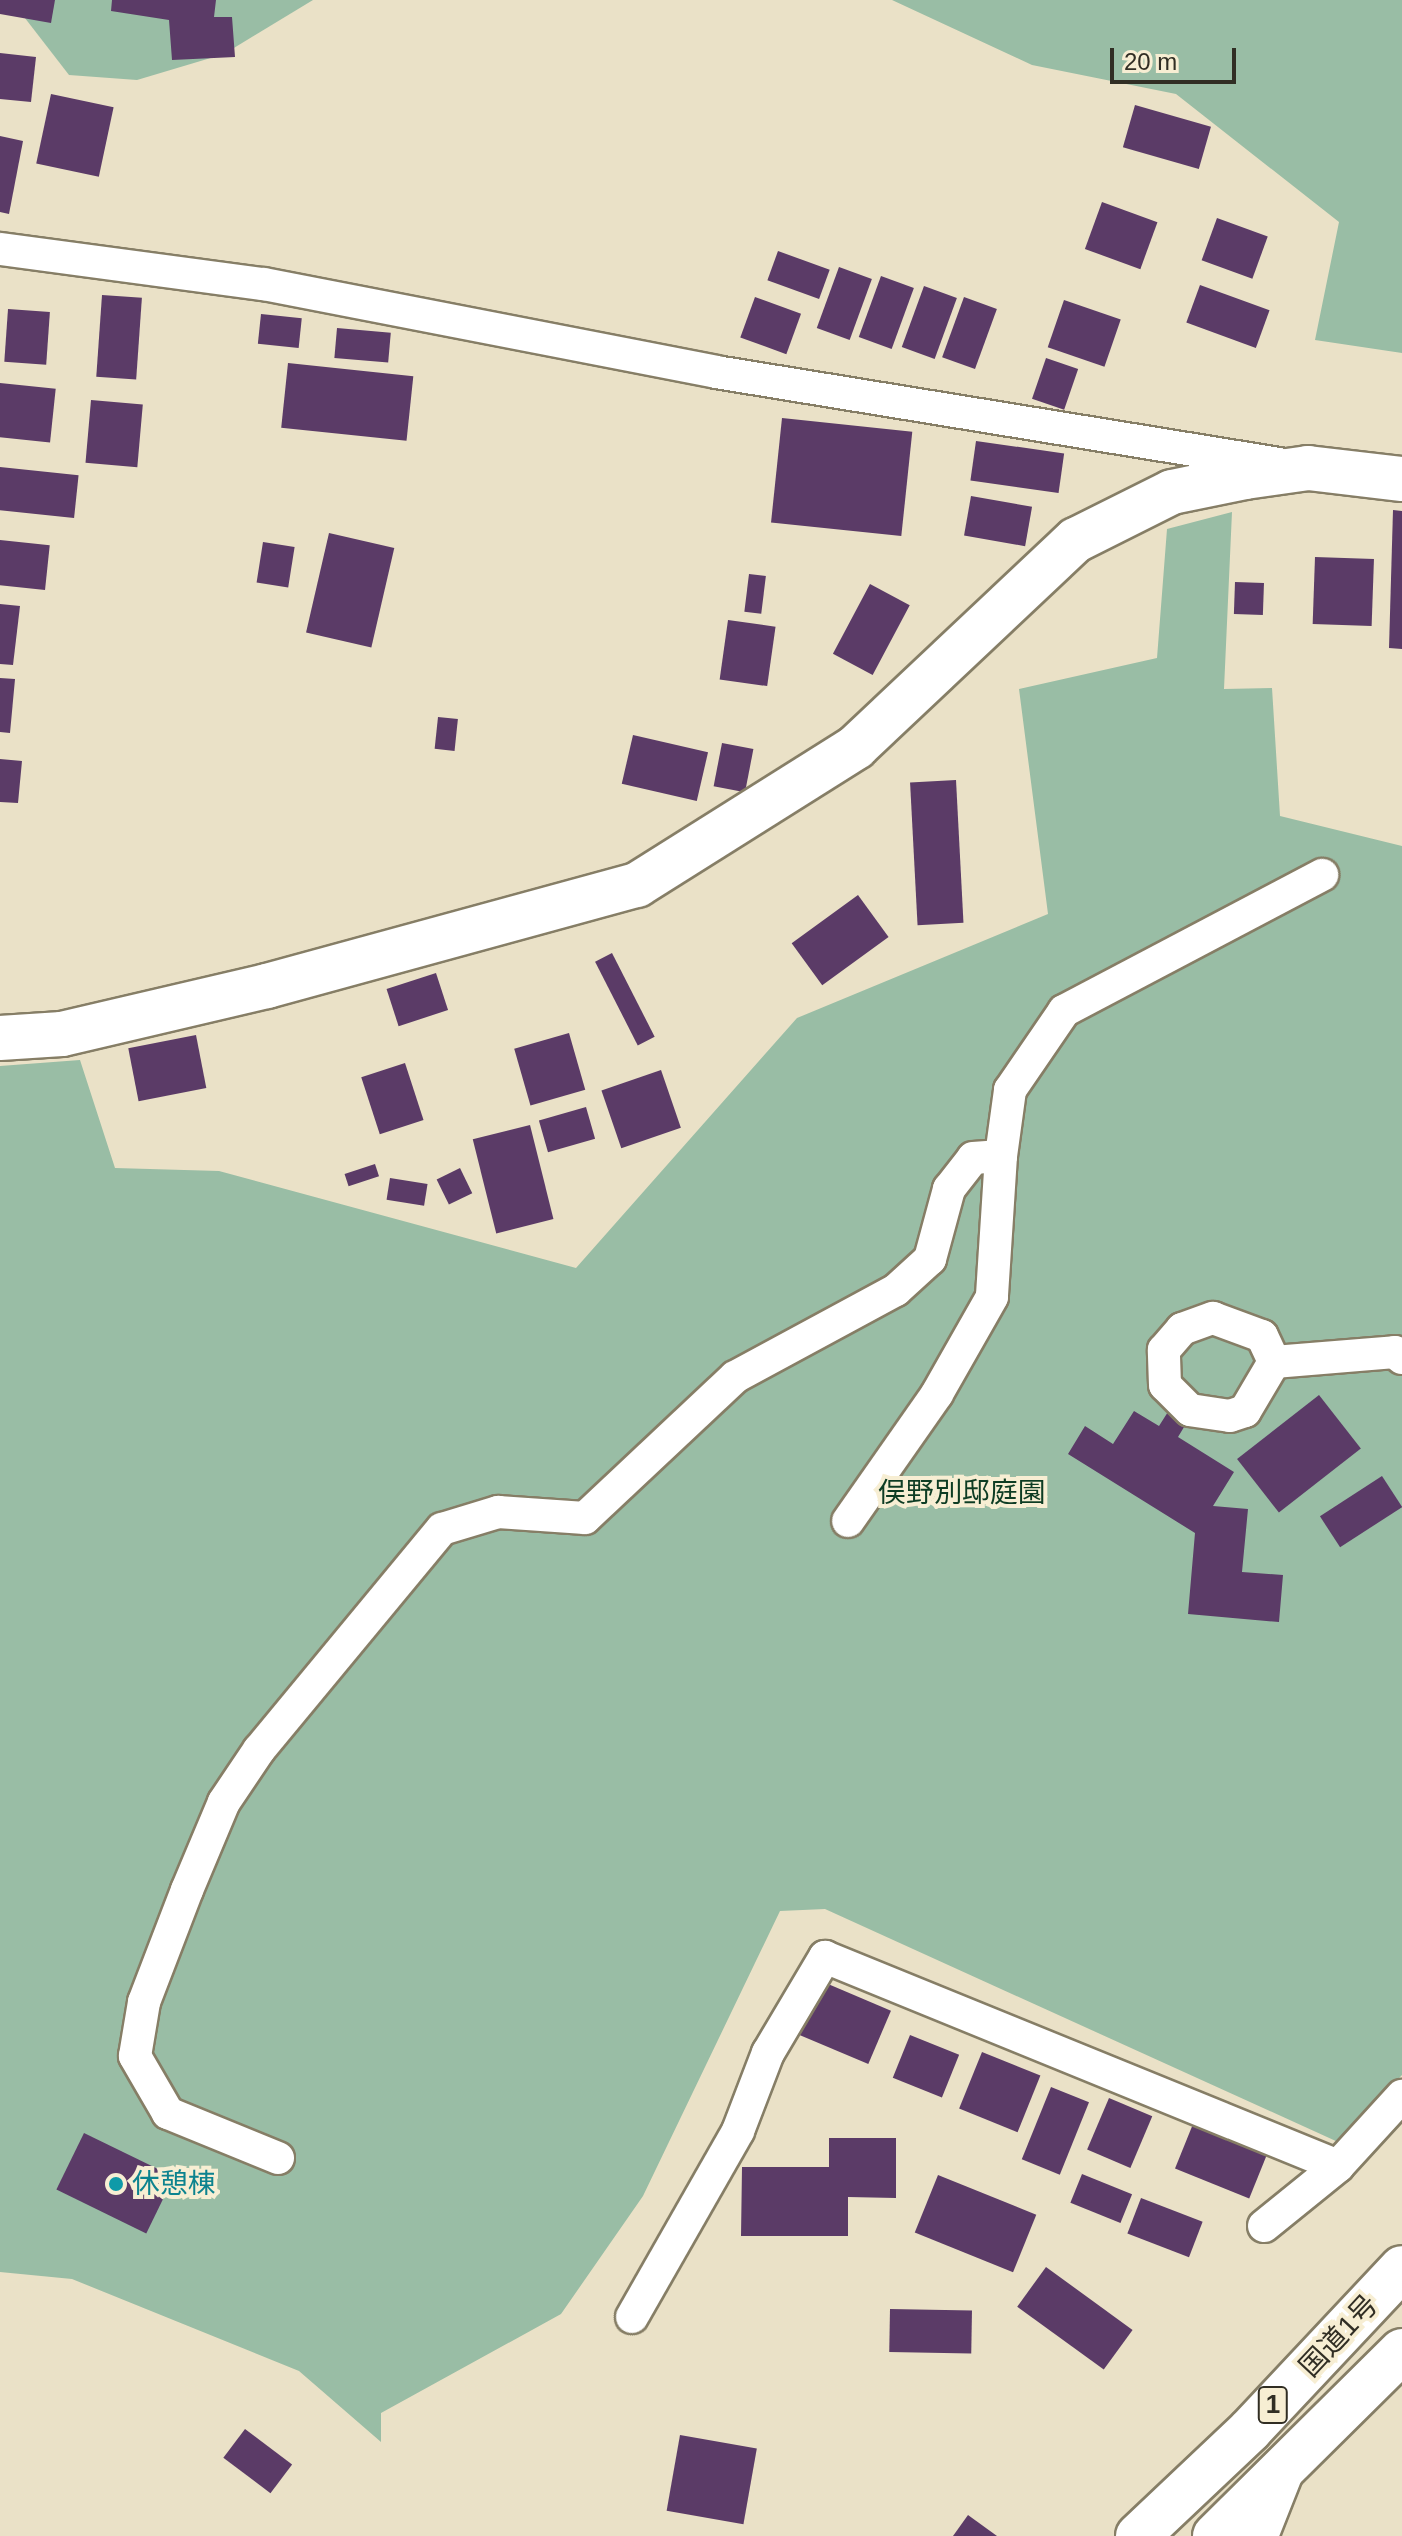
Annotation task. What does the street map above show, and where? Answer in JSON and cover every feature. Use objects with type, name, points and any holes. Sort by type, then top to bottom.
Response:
[{"type":"main road","points":[[0,1038],[62,1034],[253,990],[637,885],[856,747],[1076,540],[1172,492],[1308,468],[1402,479]]},
{"type":"main road","name":"国道1号","points":[[1138,2536],[1250,2430],[1402,2268]]},
{"type":"main road","name":"国道1号","points":[[1215,2536],[1402,2351]]},
{"type":"street","points":[[0,249],[264,284],[716,372],[1308,468]]},
{"type":"street","points":[[848,1521],[937,1394],[992,1297],[1001,1156],[1010,1090],[1064,1011],[1322,875]]},
{"type":"street","points":[[278,2158],[168,2113],[135,2056],[144,2002],[187,1890],[224,1802],[259,1750],[442,1529],[498,1512],[585,1518],[735,1377],[896,1290],[930,1259],[949,1189],[973,1158],[1001,1156]]},
{"type":"street","points":[[1274,1362],[1395,1352],[1402,1358]]},
{"type":"street","points":[[632,2317],[738,2131],[768,2053],[825,1957],[1338,2166]]},
{"type":"street","points":[[1264,2226],[1338,2166],[1402,2096]]},
{"type":"street","points":[[1262,2536],[1293,2458]]},
{"type":"green space","points":[[11,0],[313,0],[224,54],[137,80],[69,75]]},
{"type":"green space","points":[[892,0],[1402,0],[1402,353],[1315,340],[1339,222],[1176,94],[1032,65]]},
{"type":"green space","name":"俣野別邸庭園","points":[[1232,512],[1224,689],[1272,688],[1280,816],[1402,846],[1402,2075],[1338,2142],[825,1909],[780,1911],[643,2196],[561,2314],[381,2413],[381,2442],[299,2371],[72,2279],[0,2272],[0,1066],[80,1060],[115,1168],[219,1171],[576,1268],[797,1018],[1048,914],[1019,689],[1157,658],[1167,529]]},
{"type":"building","points":[[0,0],[55,0],[51,23],[0,14]]},
{"type":"building","points":[[112,0],[216,0],[214,17],[232,17],[235,57],[172,60],[169,20],[111,11]]},
{"type":"building","points":[[0,53],[36,57],[31,102],[0,99]]},
{"type":"building","points":[[51,94],[114,107],[99,177],[36,163]]},
{"type":"building","points":[[1135,105],[1211,127],[1199,169],[1123,147]]},
{"type":"building","points":[[0,136],[23,141],[9,214],[0,212]]},
{"type":"building","points":[[1102,202],[1157,222],[1140,269],[1085,249]]},
{"type":"building","points":[[1217,218],[1268,236],[1252,279],[1202,260]]},
{"type":"building","points":[[778,251],[830,270],[819,299],[767,280]]},
{"type":"building","points":[[839,267],[872,279],[850,340],[817,328]]},
{"type":"building","points":[[881,276],[914,288],[892,349],[859,337]]},
{"type":"building","points":[[1200,285],[1270,310],[1256,348],[1186,323]]},
{"type":"building","points":[[924,286],[957,298],[935,359],[902,347]]},
{"type":"building","points":[[102,295],[142,298],[136,380],[96,377]]},
{"type":"building","points":[[755,297],[801,314],[786,354],[740,337]]},
{"type":"building","points":[[964,297],[997,309],[975,369],[942,357]]},
{"type":"building","points":[[1064,300],[1121,320],[1104,367],[1048,347]]},
{"type":"building","points":[[8,309],[50,312],[46,365],[4,362]]},
{"type":"building","points":[[261,314],[302,318],[299,348],[258,344]]},
{"type":"building","points":[[337,328],[391,333],[388,363],[334,358]]},
{"type":"building","points":[[1046,358],[1078,369],[1064,410],[1032,399]]},
{"type":"building","points":[[288,363],[413,376],[407,441],[281,428]]},
{"type":"building","points":[[0,383],[56,389],[50,443],[0,437]]},
{"type":"building","points":[[91,400],[143,405],[137,467],[86,463]]},
{"type":"building","points":[[782,418],[912,432],[901,536],[771,522]]},
{"type":"building","points":[[976,441],[1064,453],[1059,493],[970,481]]},
{"type":"building","points":[[0,467],[79,475],[74,518],[0,510]]},
{"type":"building","points":[[971,496],[1032,507],[1025,546],[964,535]]},
{"type":"building","points":[[1393,510],[1402,511],[1402,649],[1389,648]]},
{"type":"building","points":[[329,533],[394,548],[371,647],[306,632]]},
{"type":"building","points":[[0,540],[50,545],[45,590],[0,585]]},
{"type":"building","points":[[263,542],[295,547],[288,588],[257,582]]},
{"type":"building","points":[[1315,557],[1374,559],[1372,626],[1313,624]]},
{"type":"building","points":[[749,574],[766,576],[761,614],[744,612]]},
{"type":"building","points":[[1235,582],[1264,583],[1263,615],[1234,614]]},
{"type":"building","points":[[870,584],[910,605],[873,675],[833,654]]},
{"type":"building","points":[[0,604],[20,606],[13,665],[0,664]]},
{"type":"building","points":[[728,620],[776,627],[767,686],[720,679]]},
{"type":"building","points":[[0,678],[15,679],[10,733],[0,732]]},
{"type":"building","points":[[438,717],[458,719],[455,751],[435,749]]},
{"type":"building","points":[[633,735],[708,752],[697,801],[622,784]]},
{"type":"building","points":[[722,743],[753,749],[745,792],[714,786]]},
{"type":"building","points":[[0,759],[22,761],[18,803],[0,802]]},
{"type":"building","points":[[956,780],[963,923],[918,925],[910,782]]},
{"type":"building","points":[[858,895],[889,937],[822,985],[792,943]]},
{"type":"building","points":[[612,953],[655,1037],[638,1045],[595,962]]},
{"type":"building","points":[[436,973],[448,1010],[399,1026],[387,989]]},
{"type":"building","points":[[569,1033],[585,1090],[530,1105],[514,1049]]},
{"type":"building","points":[[196,1035],[206,1088],[139,1101],[128,1048]]},
{"type":"building","points":[[405,1063],[424,1120],[380,1134],[361,1077]]},
{"type":"building","points":[[661,1070],[681,1128],[621,1148],[601,1091]]},
{"type":"building","points":[[586,1107],[595,1139],[548,1152],[539,1121]]},
{"type":"building","points":[[530,1125],[553,1219],[496,1233],[473,1139]]},
{"type":"building","points":[[375,1164],[379,1176],[349,1186],[345,1174]]},
{"type":"building","points":[[460,1168],[472,1193],[449,1205],[437,1179]]},
{"type":"building","points":[[390,1178],[428,1184],[424,1206],[387,1200]]},
{"type":"building","points":[[1180,1393],[1198,1404],[1178,1437],[1234,1472],[1213,1506],[1248,1509],[1242,1572],[1283,1575],[1279,1622],[1188,1614],[1195,1533],[1068,1454],[1085,1426],[1113,1444],[1134,1411],[1159,1426]]},
{"type":"building","points":[[1319,1395],[1361,1449],[1279,1513],[1237,1459]]},
{"type":"building","points":[[1382,1476],[1402,1507],[1340,1547],[1320,1516]]},
{"type":"building","points":[[821,1981],[891,2011],[868,2064],[798,2034]]},
{"type":"building","points":[[910,2035],[959,2055],[942,2098],[893,2078]]},
{"type":"building","points":[[982,2052],[1040,2076],[1018,2132],[959,2109]]},
{"type":"building","points":[[1051,2087],[1089,2102],[1060,2175],[1022,2159]]},
{"type":"building","points":[[1109,2098],[1152,2116],[1130,2168],[1087,2150]]},
{"type":"building","points":[[1193,2124],[1267,2154],[1249,2198],[1175,2169]]},
{"type":"building","name":"休憩棟","points":[[84,2133],[174,2177],[146,2233],[56,2190]]},
{"type":"building","points":[[829,2138],[896,2138],[896,2198],[848,2197],[848,2236],[741,2236],[742,2167],[829,2167]]},
{"type":"building","points":[[1082,2174],[1132,2194],[1120,2223],[1070,2203]]},
{"type":"building","points":[[938,2175],[1036,2215],[1013,2272],[915,2232]]},
{"type":"building","points":[[1141,2198],[1203,2222],[1189,2257],[1127,2233]]},
{"type":"building","points":[[1046,2267],[1133,2330],[1104,2370],[1017,2307]]},
{"type":"building","points":[[890,2309],[972,2310],[971,2353],[889,2352]]},
{"type":"building","points":[[245,2429],[292,2465],[270,2493],[223,2458]]},
{"type":"building","points":[[680,2435],[757,2449],[743,2524],[667,2511]]},
{"type":"building","points":[[968,2515],[997,2536],[953,2536]]},
{"type":"place","name":"休憩棟","points":[[116,2184]]}]
